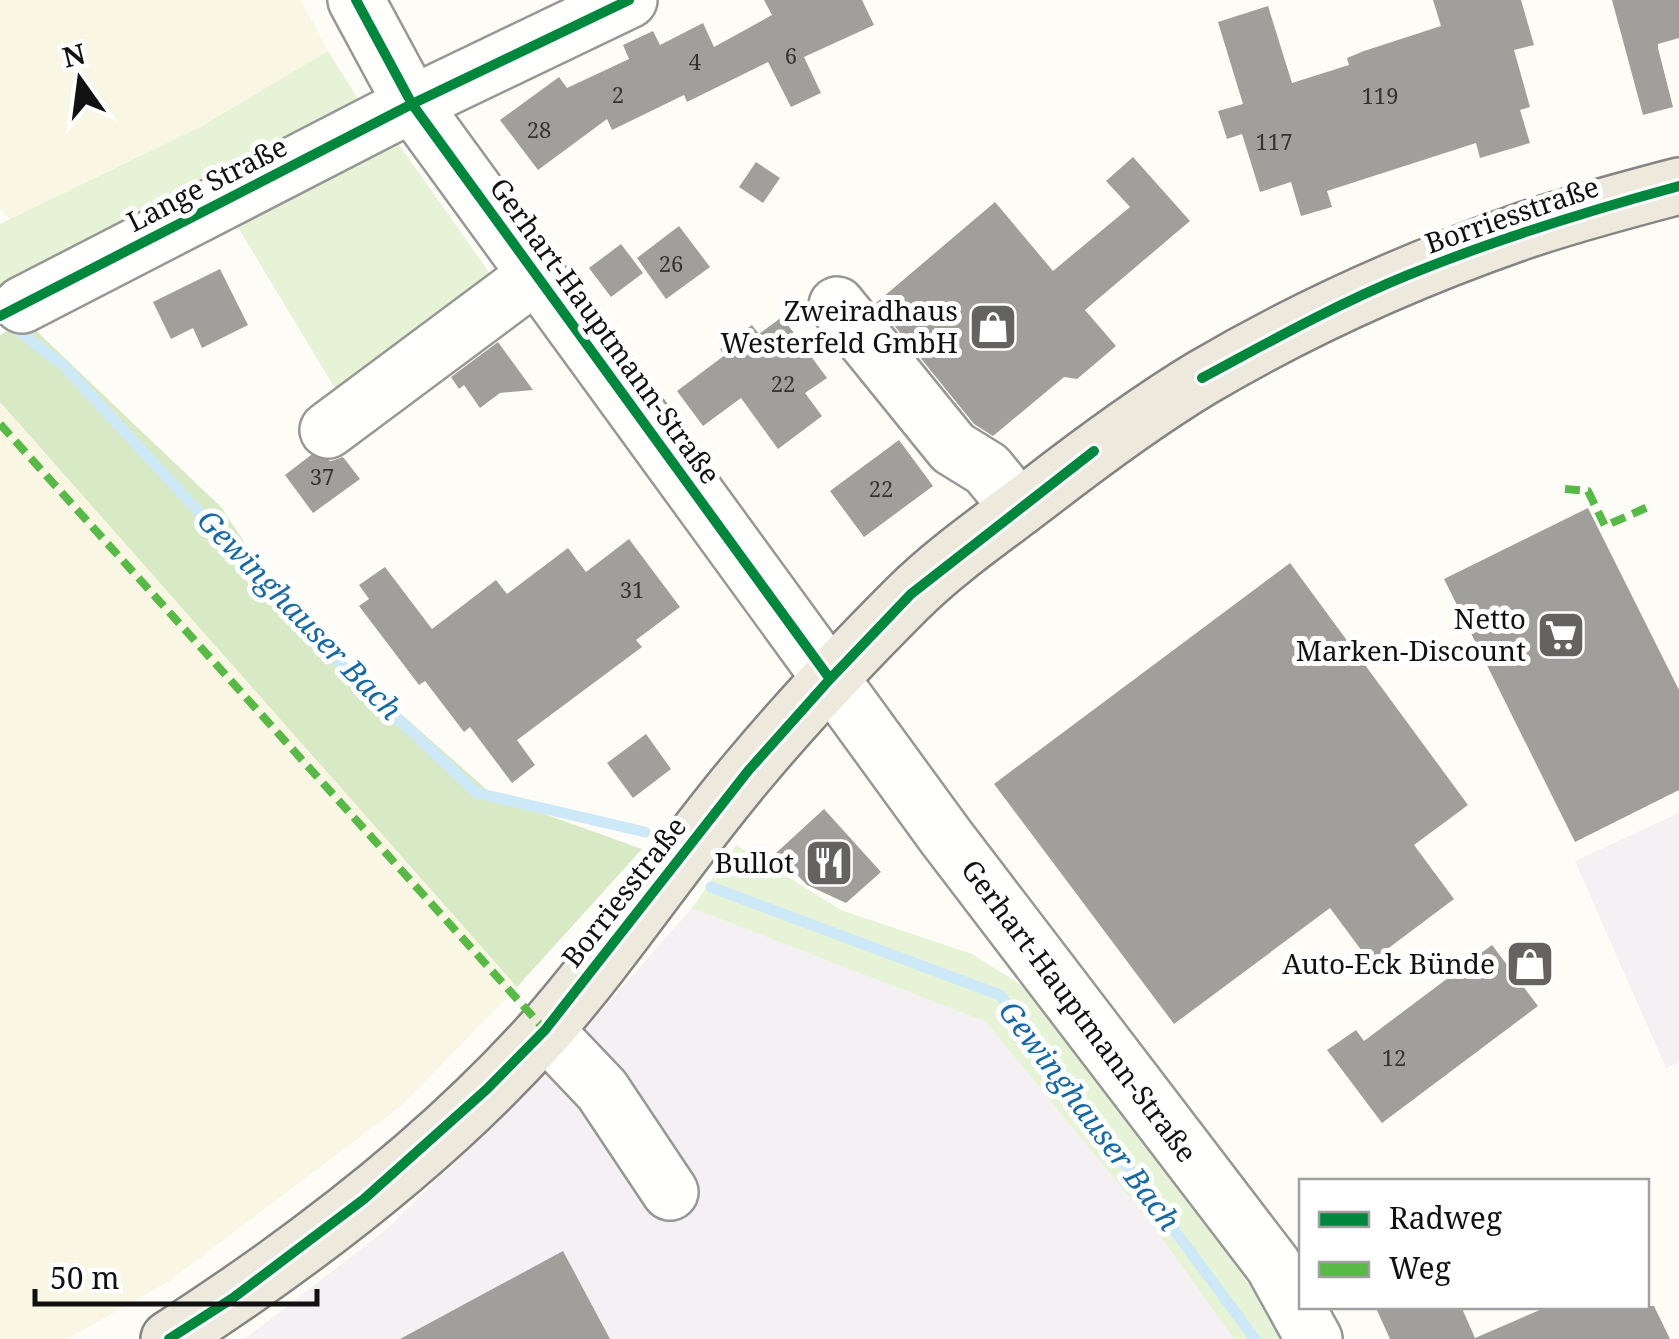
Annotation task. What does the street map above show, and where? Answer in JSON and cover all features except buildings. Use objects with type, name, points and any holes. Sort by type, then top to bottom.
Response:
[{"type":"main road","name":"Borriesstraße","points":[[169,1339],[233,1298],[364,1199],[463,1111],[544,1030],[748,771],[830,679],[911,594],[1019,508],[1146,414],[1202,378],[1304,324],[1406,276],[1521,232],[1679,186]]},
{"type":"street","name":"Gerhart-Hauptmann-Straße","points":[[356,0],[412,104],[830,679],[1273,1265],[1314,1339]]},
{"type":"street","name":"Lange Straße","points":[[22,305],[412,104],[629,0]]},
{"type":"street","points":[[328,430],[536,275]]},
{"type":"street","points":[[837,304],[953,448],[987,469],[1019,508]]},
{"type":"street","points":[[544,1030],[602,1090],[670,1192]]},
{"type":"shaded area","points":[[0,0],[301,0],[328,51],[202,126],[10,219],[0,209]]},
{"type":"shaded area","points":[[0,402],[517,987],[402,1105],[168,1282],[67,1339],[0,1339]]},
{"type":"shaded area","points":[[1679,813],[1679,1062],[1666,1068],[1575,861]]},
{"type":"shaded area","points":[[692,908],[986,1022],[1153,1226],[1234,1339],[245,1339],[388,1228],[548,1071]]},
{"type":"green space","points":[[328,51],[368,115],[0,305],[0,224],[202,126]]},
{"type":"green space","points":[[390,132],[501,289],[345,405],[230,214]]},
{"type":"green space","points":[[27,322],[221,507],[280,596],[339,659],[494,796],[642,849],[517,987],[0,402],[0,335]]},
{"type":"green space","points":[[736,845],[841,910],[972,954],[1045,1000],[1271,1315],[1282,1339],[1234,1339],[1153,1226],[986,1022],[692,908]]},
{"type":"waterway","name":"Gewinghauser Bach","points":[[11,325],[63,365],[337,661],[477,793],[645,832]]},
{"type":"waterway","name":"Gewinghauser Bach","points":[[711,887],[1000,995],[1255,1339]]},
{"type":"marked path","points":[[0,424],[545,1030]]},
{"type":"marked path","points":[[1565,489],[1588,491],[1605,526],[1650,506]]},
{"type":"cycle path","points":[[356,0],[412,104],[830,679]]},
{"type":"cycle path","points":[[0,316],[412,104],[629,0]]},
{"type":"cycle path","points":[[1202,378],[1329,311],[1408,275],[1542,226],[1679,186]]},
{"type":"cycle path","points":[[169,1339],[233,1298],[364,1199],[487,1089],[545,1030],[748,771],[830,679],[911,594],[1094,451]]},
{"type":"place","name":"Zweiradhaus Westerfeld GmbH","points":[[993,327]]},
{"type":"place","name":"Netto Marken-Discount","points":[[1561,635]]},
{"type":"place","name":"Bullot","points":[[829,863]]},
{"type":"place","name":"Auto-Eck Bünde","points":[[1530,964]]}]
